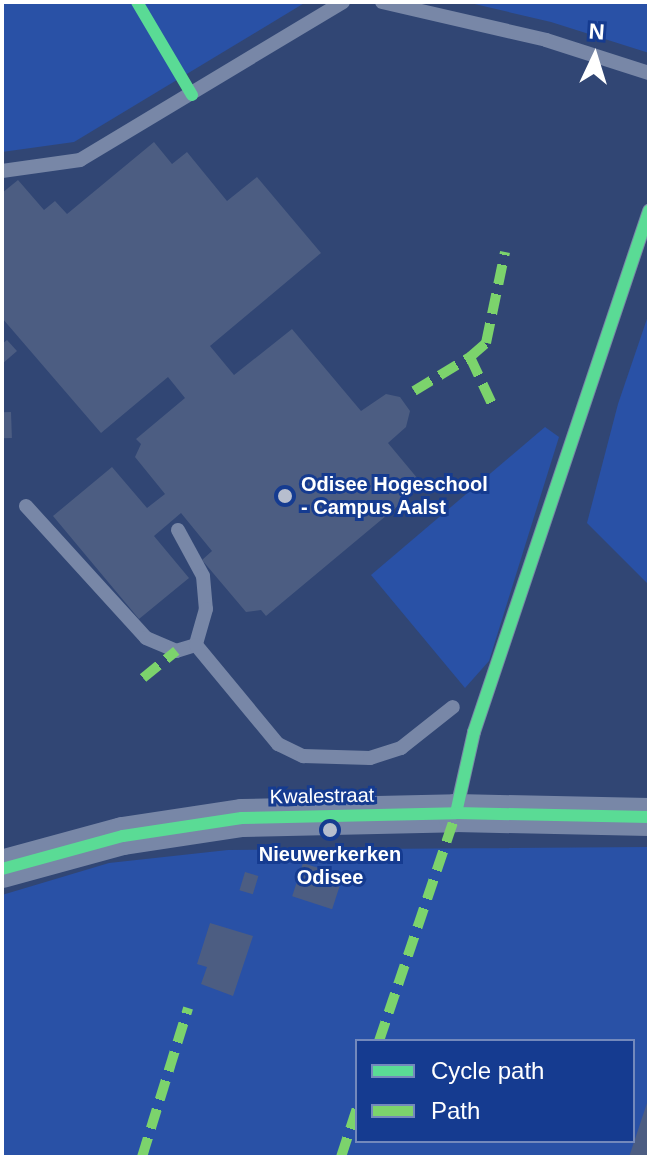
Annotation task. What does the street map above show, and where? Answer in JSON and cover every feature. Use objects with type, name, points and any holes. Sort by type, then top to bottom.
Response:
[{"type":"street","name":"Kwalestraat","points":[[2,869],[123,836],[242,818],[456,813],[649,817]]},
{"type":"lane","points":[[2,171],[80,160],[343,2]]},
{"type":"lane","points":[[382,2],[546,40],[649,73]]},
{"type":"lane","points":[[456,813],[474,732],[649,211]]},
{"type":"lane","points":[[26,506],[146,638],[176,651],[196,645]]},
{"type":"lane","points":[[178,530],[203,576],[206,609],[196,645]]},
{"type":"lane","points":[[196,645],[256,722],[278,744],[303,756],[370,758],[401,748],[453,707]]},
{"type":"shaded area","points":[[2,2],[306,2],[74,142],[2,152]]},
{"type":"shaded area","points":[[466,2],[649,2],[649,53],[551,22]]},
{"type":"shaded area","points":[[649,313],[649,585],[587,523],[618,404]]},
{"type":"shaded area","points":[[545,427],[559,437],[489,661],[465,688],[371,575]]},
{"type":"shaded area","points":[[649,847],[649,1157],[2,1157],[2,895],[109,863],[228,850]]},
{"type":"building","points":[[154,142],[172,164],[187,152],[227,201],[257,177],[321,253],[210,346],[234,375],[292,329],[361,411],[386,394],[400,397],[410,411],[406,427],[388,443],[423,485],[266,616],[261,610],[246,612],[202,560],[212,551],[181,513],[154,536],[189,578],[139,619],[53,516],[112,467],[147,508],[165,494],[135,457],[141,444],[136,439],[185,398],[168,377],[101,433],[2,318],[2,193],[18,180],[44,210],[55,201],[67,214]]},
{"type":"building","points":[[7,340],[17,351],[2,364],[2,344]]},
{"type":"building","points":[[2,412],[11,412],[12,438],[3,438]]},
{"type":"building","points":[[303,863],[343,876],[332,909],[292,896]]},
{"type":"building","points":[[245,872],[258,876],[253,894],[239,890]]},
{"type":"building","points":[[210,923],[253,936],[233,996],[201,984],[207,967],[197,964]]},
{"type":"building","points":[[648,1100],[649,1157],[629,1157]]},
{"type":"marked path","points":[[470,357],[486,343],[505,252]]},
{"type":"marked path","points":[[414,391],[470,357],[492,404]]},
{"type":"marked path","points":[[143,678],[176,651]]},
{"type":"marked path","points":[[380,1039],[456,813]]},
{"type":"marked path","points":[[142,1157],[188,1008]]},
{"type":"marked path","points":[[341,1157],[355,1114]]},
{"type":"cycle path","points":[[137,2],[192,95]]},
{"type":"cycle path","points":[[456,813],[474,732],[649,211]]},
{"type":"cycle path","points":[[2,869],[123,836],[242,818],[456,813],[649,817]]},
{"type":"place","name":"Odisee Hogeschool - Campus Aalst","points":[[285,496]]},
{"type":"place","name":"Nieuwerkerken Odisee","points":[[330,830]]}]
